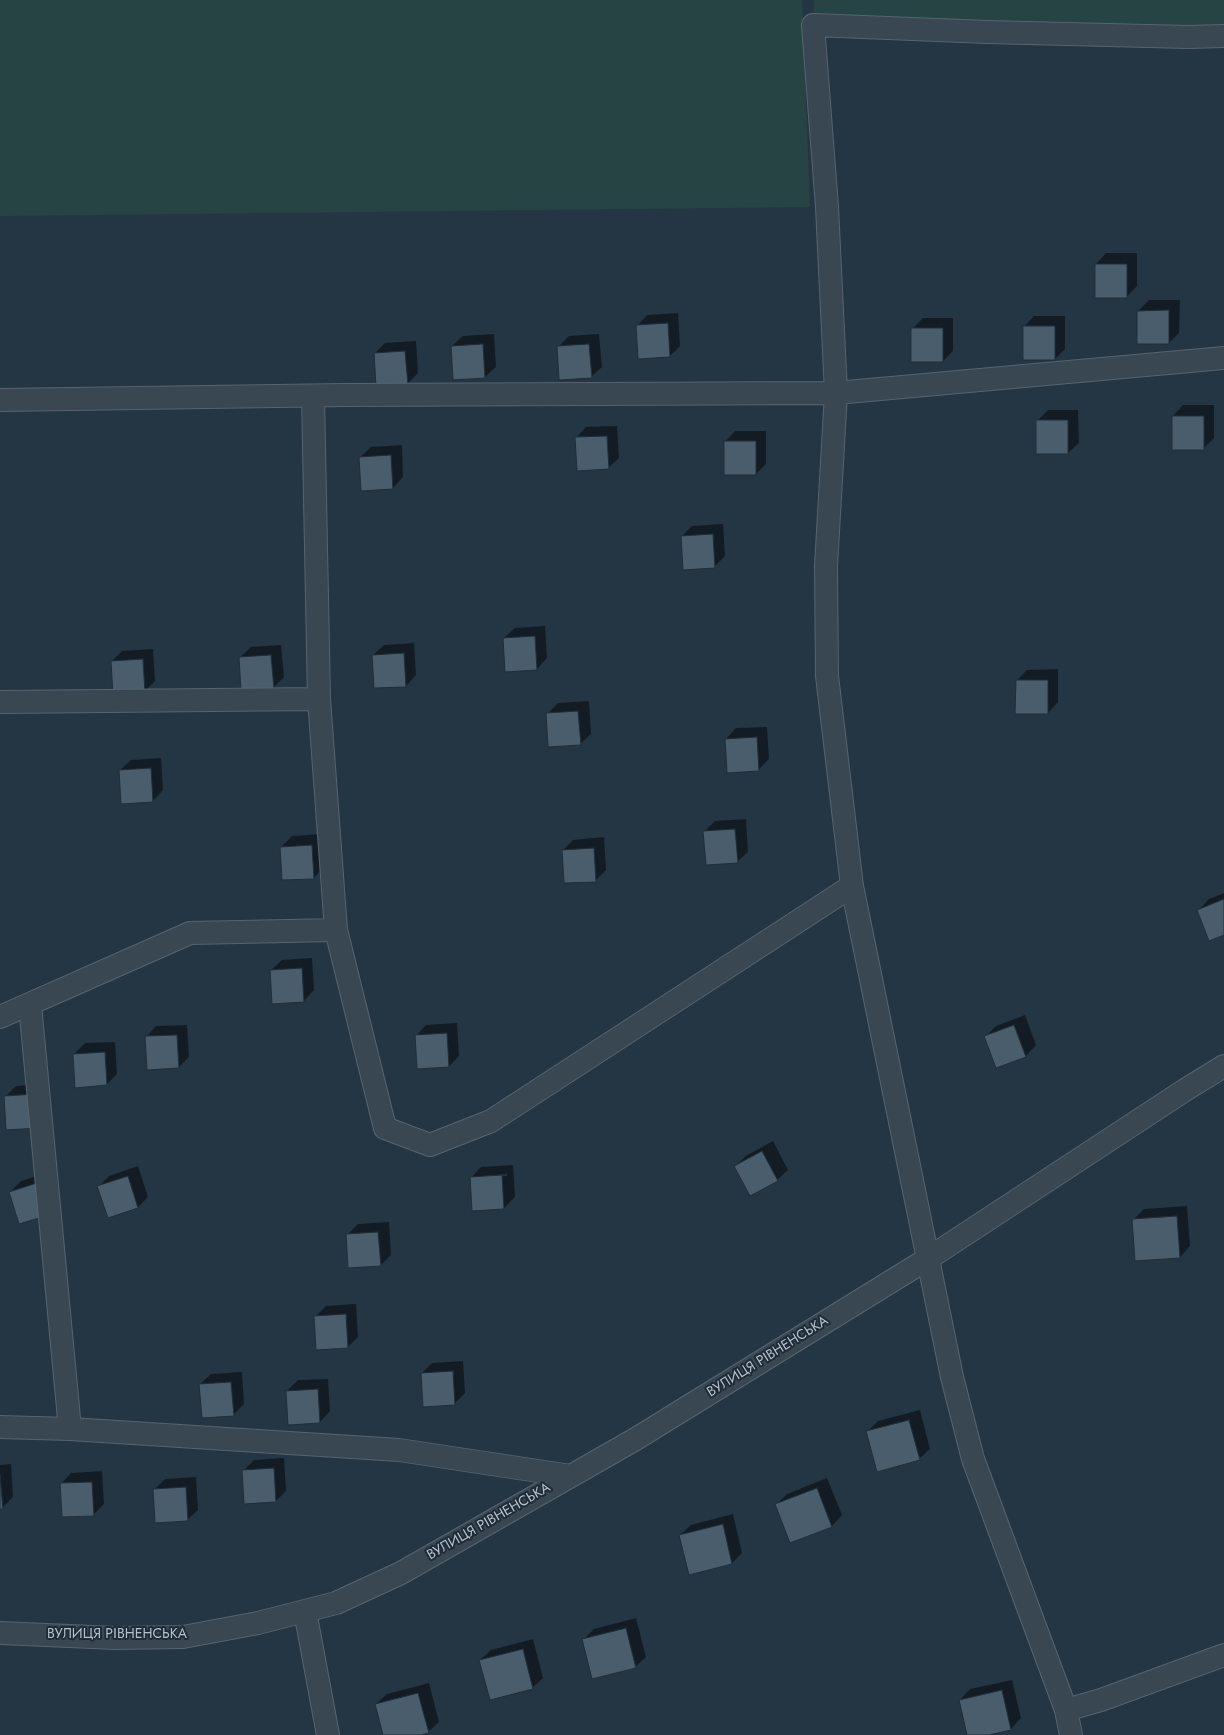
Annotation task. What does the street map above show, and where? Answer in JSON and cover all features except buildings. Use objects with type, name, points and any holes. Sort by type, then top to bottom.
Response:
[{"type":"street","points":[[1071,1735],[1066,1710],[974,1459],[952,1377],[929,1258],[852,886],[827,676],[826,566],[836,393],[827,207],[813,25],[979,32],[1188,37],[1224,36]]},
{"type":"street","points":[[0,400],[313,396],[836,393],[1224,358]]},
{"type":"street","points":[[313,396],[319,699],[336,930],[384,1128],[430,1145],[491,1121],[852,886]]},
{"type":"street","points":[[0,702],[319,699]]},
{"type":"street","points":[[0,1017],[190,933],[336,930]]},
{"type":"street","points":[[30,1005],[70,1429]]},
{"type":"street","name":"ВУЛИЦЯ РІВНЕНСЬКА","points":[[0,1633],[115,1638],[183,1637],[258,1623],[336,1603],[401,1573],[640,1436],[929,1258],[1224,1066]]},
{"type":"street","points":[[0,1427],[70,1429],[399,1450],[571,1476]]},
{"type":"street","points":[[305,1611],[328,1735]]},
{"type":"street","points":[[1066,1710],[1101,1700],[1224,1655]]},
{"type":"green space","points":[[0,0],[802,0],[810,207],[0,216]]},
{"type":"green space","points":[[814,0],[1224,0],[1224,36],[813,25]]}]
